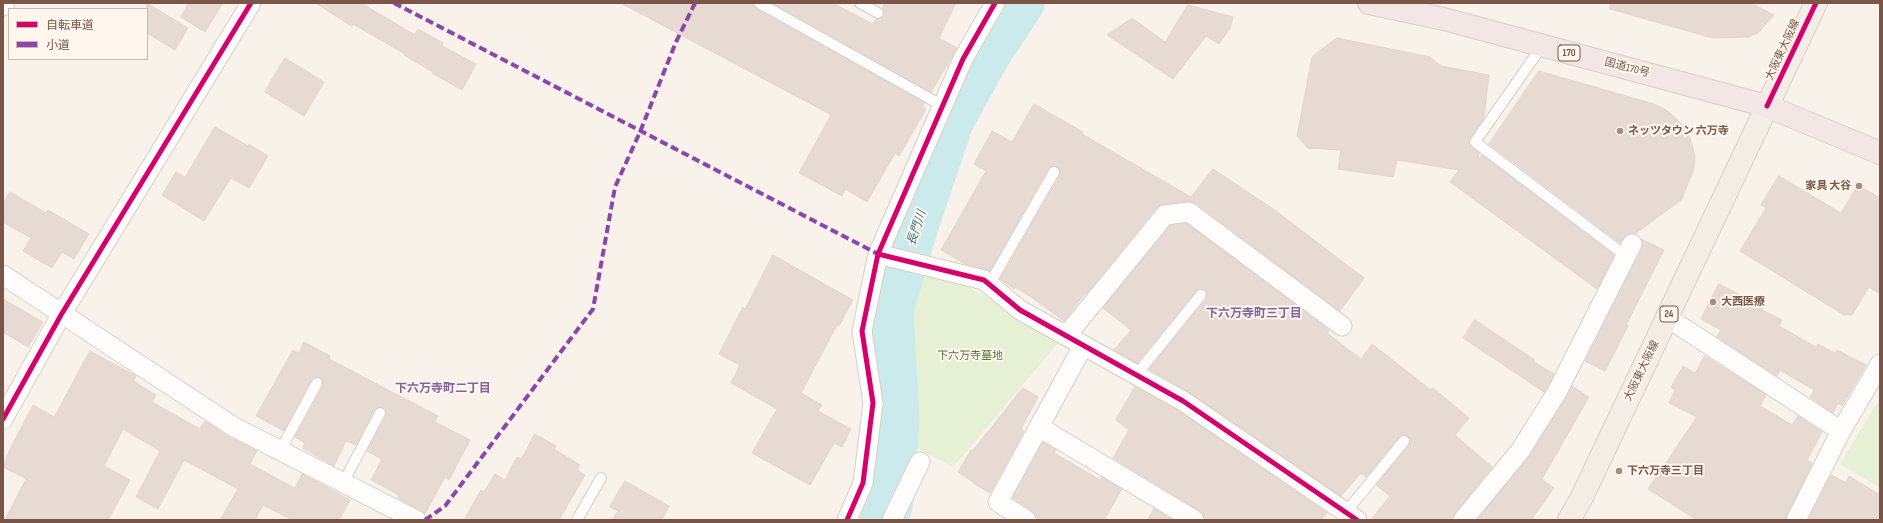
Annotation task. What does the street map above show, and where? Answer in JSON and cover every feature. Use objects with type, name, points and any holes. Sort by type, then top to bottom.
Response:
[{"type":"highway","name":"国道170号","points":[[1369,3],[1444,19],[1767,106],[1880,153]]},
{"type":"main road","name":"大阪東大阪線","points":[[1569,520],[1668,318],[1816,3]]},
{"type":"street","points":[[3,419],[61,315],[251,3]]},
{"type":"street","points":[[847,520],[863,483],[874,403],[862,331],[878,254],[963,59],[994,3]]},
{"type":"street","points":[[1066,336],[1165,215],[1189,212],[1342,326]]},
{"type":"street","points":[[1463,520],[1520,451],[1557,392],[1629,250]]},
{"type":"street","points":[[878,254],[984,280],[1020,310],[1183,401],[1351,516]]},
{"type":"street","points":[[3,275],[61,315],[234,427],[416,520]]},
{"type":"street","points":[[1668,318],[1841,431]]},
{"type":"street","points":[[1026,520],[998,502],[1083,346]]},
{"type":"street","points":[[1796,520],[1841,431],[1880,364]]},
{"type":"street","points":[[1039,426],[1194,520]]},
{"type":"street","points":[[892,520],[920,462]]},
{"type":"lane","points":[[759,3],[943,106]]},
{"type":"lane","points":[[860,3],[878,13]]},
{"type":"lane","points":[[1542,46],[1475,142],[1629,250]]},
{"type":"lane","points":[[989,285],[1054,172]]},
{"type":"lane","points":[[1136,375],[1201,295]]},
{"type":"lane","points":[[280,451],[317,383]]},
{"type":"lane","points":[[343,483],[380,413]]},
{"type":"lane","points":[[1351,516],[1404,441]]},
{"type":"lane","points":[[577,520],[601,478]]},
{"type":"green space","name":"下六万寺墓地","points":[[914,272],[969,287],[1060,341],[953,467],[915,447],[907,292]]},
{"type":"green space","points":[[1877,403],[1880,404],[1880,488],[1840,464]]},
{"type":"building","points":[[147,3],[188,28],[175,50],[148,34]]},
{"type":"building","points":[[189,3],[223,3],[205,32],[181,17]]},
{"type":"building","points":[[316,3],[366,3],[364,5],[415,35],[418,29],[443,43],[442,46],[476,64],[462,90],[432,73],[433,72],[404,55],[405,54],[353,24],[352,26]]},
{"type":"building","points":[[621,3],[753,3],[756,9],[925,103],[922,107],[926,109],[899,156],[895,153],[867,202],[845,189],[842,196],[799,173],[831,115]]},
{"type":"building","points":[[772,3],[832,3],[873,24],[876,19],[881,19],[883,16],[884,13],[882,8],[885,3],[956,3],[939,38],[957,48],[931,92]]},
{"type":"building","points":[[1611,3],[1751,3],[1774,15],[1758,33],[1748,37],[1713,38],[1610,9]]},
{"type":"building","points":[[1188,5],[1233,17],[1230,28],[1219,44],[1206,36],[1173,79],[1107,35],[1132,18],[1165,42]]},
{"type":"building","points":[[1337,38],[1430,57],[1441,66],[1489,75],[1484,118],[1470,138],[1469,145],[1479,153],[1478,160],[1482,155],[1614,255],[1597,289],[1450,182],[1459,170],[1397,160],[1393,177],[1338,169],[1341,150],[1308,148],[1297,136],[1312,57]]},
{"type":"building","points":[[285,58],[324,82],[304,116],[265,92]]},
{"type":"building","points":[[1539,71],[1654,104],[1666,110],[1675,117],[1690,137],[1695,156],[1694,169],[1682,199],[1635,234],[1626,235],[1620,243],[1489,144]]},
{"type":"building","points":[[1034,104],[1083,132],[1082,134],[1191,197],[1213,169],[1276,211],[1364,278],[1340,311],[1196,203],[1188,201],[1164,204],[1156,208],[1086,294],[1085,293],[1064,321],[1031,297],[1015,287],[1014,289],[1000,279],[1060,175],[1058,167],[1054,166],[1048,169],[990,271],[967,265],[941,250],[986,171],[974,164],[992,131],[1012,142]]},
{"type":"building","points":[[215,127],[248,146],[249,144],[268,156],[249,188],[231,178],[204,221],[162,195],[176,172],[185,177]]},
{"type":"building","points":[[1779,176],[1841,213],[1858,185],[1880,198],[1880,294],[1869,287],[1852,315],[1844,315],[1740,251],[1766,208],[1761,205]]},
{"type":"building","points":[[10,192],[46,213],[48,210],[89,234],[74,259],[62,252],[52,268],[23,251],[31,238],[3,222],[3,204]]},
{"type":"building","points":[[1186,223],[1327,329],[1329,331],[1327,333],[1361,359],[1372,344],[1431,390],[1433,388],[1469,418],[1455,435],[1492,467],[1455,513],[1452,520],[1371,520],[1390,496],[1376,485],[1409,445],[1410,439],[1408,436],[1405,435],[1399,437],[1366,477],[1361,473],[1341,496],[1189,392],[1149,369],[1206,299],[1207,293],[1205,290],[1199,289],[1196,291],[1137,363],[1114,350],[1131,330],[1103,308],[1171,225]]},
{"type":"building","points":[[1641,239],[1664,250],[1626,325],[1628,326],[1605,371],[1585,361],[1642,249]]},
{"type":"building","points":[[773,255],[853,300],[839,326],[837,325],[801,393],[822,405],[818,411],[851,429],[842,447],[834,443],[810,485],[752,453],[777,409],[731,383],[740,365],[719,354],[743,307],[745,309]]},
{"type":"building","points":[[1719,284],[1764,307],[1762,310],[1782,320],[1779,326],[1816,347],[1818,344],[1835,353],[1837,350],[1866,365],[1842,406],[1838,403],[1833,413],[1810,397],[1814,390],[1780,370],[1777,376],[1717,337],[1721,330],[1701,319]]},
{"type":"building","points":[[3,299],[43,322],[28,347],[3,332]]},
{"type":"building","points":[[1475,320],[1535,360],[1534,362],[1554,374],[1544,392],[1463,338]]},
{"type":"building","points":[[304,342],[330,356],[329,359],[438,416],[435,422],[470,440],[449,480],[445,477],[425,514],[398,498],[399,495],[371,480],[382,459],[367,451],[386,416],[386,412],[383,407],[379,407],[374,410],[356,445],[346,441],[334,466],[303,448],[305,443],[295,437],[323,386],[323,382],[320,378],[316,377],[311,380],[284,431],[256,416],[293,350],[299,353]]},
{"type":"building","points":[[90,351],[136,376],[133,381],[156,395],[152,402],[200,429],[205,421],[229,437],[257,451],[250,464],[295,488],[302,474],[350,500],[339,520],[292,520],[263,505],[255,520],[220,520],[238,489],[184,460],[158,509],[136,497],[160,451],[123,429],[104,466],[130,480],[108,520],[5,520],[26,479],[3,467],[10,449],[33,405],[54,417]]},
{"type":"building","points":[[1705,356],[1766,395],[1760,406],[1792,425],[1798,416],[1822,432],[1807,460],[1812,463],[1785,520],[1697,520],[1648,489],[1697,417],[1669,403],[1675,390],[1671,387],[1683,366],[1695,373]]},
{"type":"building","points":[[1572,386],[1589,397],[1542,479],[1554,488],[1531,520],[1477,520],[1529,457]]},
{"type":"building","points":[[1135,387],[1177,410],[1327,513],[1321,520],[1205,520],[1200,511],[1113,458],[1129,430],[1116,420]]},
{"type":"building","points":[[1023,388],[1038,397],[1021,429],[1024,431],[990,493],[958,472],[971,450],[973,450]]},
{"type":"building","points":[[535,434],[556,446],[554,449],[580,465],[577,470],[585,475],[559,520],[464,520],[481,490],[484,492],[495,474],[505,480],[517,457],[521,459]]},
{"type":"building","points":[[1043,442],[1056,450],[1054,453],[1100,480],[1102,477],[1122,489],[1104,520],[1037,520],[1032,511],[1013,498]]},
{"type":"building","points":[[1831,475],[1846,483],[1849,476],[1880,495],[1880,520],[1808,520]]},
{"type":"building","points":[[625,481],[669,506],[662,520],[612,520],[618,511],[610,507]]},
{"type":"building","points":[[1154,509],[1173,520],[1148,520]]},
{"type":"waterway","name":"長門川","points":[[882,520],[890,506],[897,422],[891,309],[917,223],[951,122],[989,53],[1022,3]]},
{"type":"marked path","points":[[394,3],[878,254]]},
{"type":"marked path","points":[[425,520],[445,506],[593,309],[615,187],[640,132],[676,42],[695,3]]},
{"type":"cycle path","points":[[3,419],[61,315],[251,3]]},
{"type":"cycle path","points":[[847,520],[863,483],[873,403],[862,331],[878,254],[963,59],[995,3]]},
{"type":"cycle path","points":[[1767,106],[1816,3]]},
{"type":"cycle path","points":[[878,254],[984,280],[1020,310],[1183,401],[1357,520]]},
{"type":"place","name":"ネッツタウン 六万寺","points":[[1620,131]]},
{"type":"place","name":"家具 大谷","points":[[1859,186]]},
{"type":"place","name":"大西医療","points":[[1713,302]]},
{"type":"place","name":"下六万寺三丁目","points":[[1619,471]]},
{"type":"district","name":"下六万寺町三丁目","points":[[1254,314]]},
{"type":"district","name":"下六万寺町二丁目","points":[[443,389]]}]
